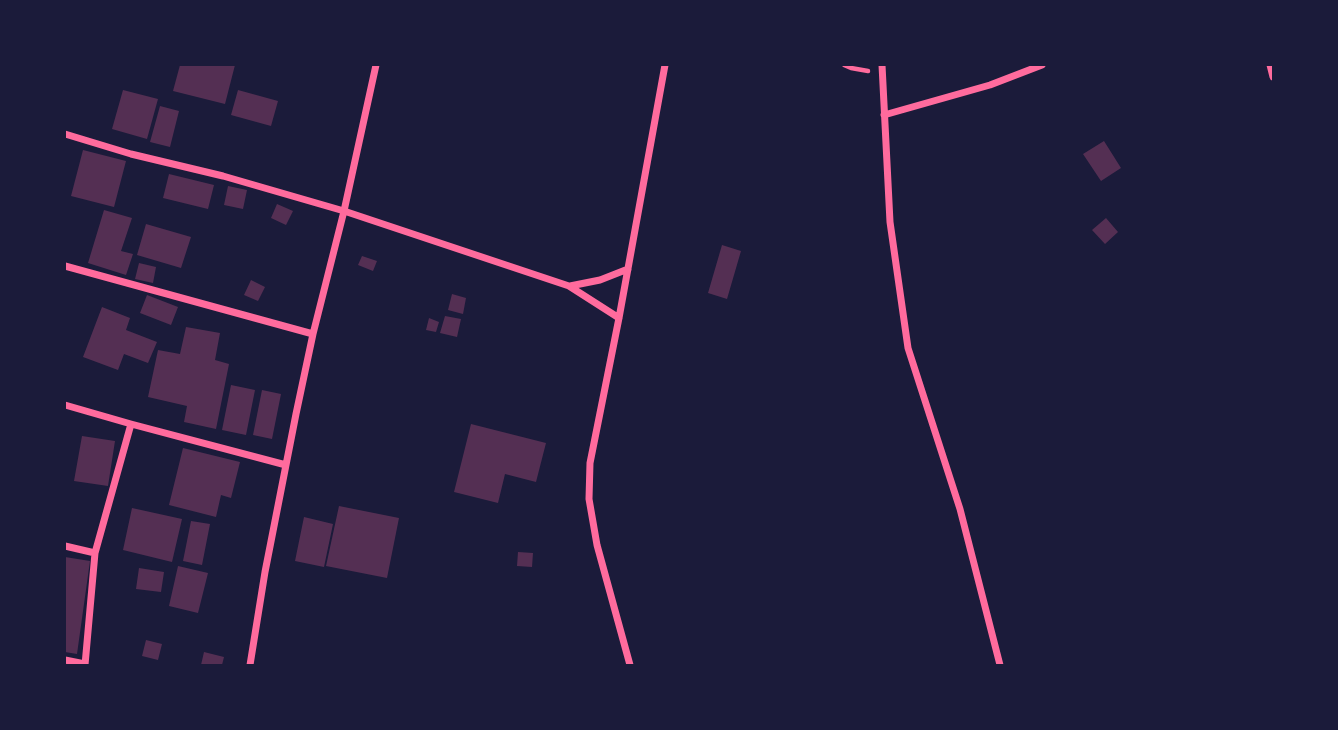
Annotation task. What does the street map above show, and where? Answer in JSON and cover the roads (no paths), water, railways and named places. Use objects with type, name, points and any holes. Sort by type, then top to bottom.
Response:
[{"type":"street","points":[[250,665],[265,572],[313,334],[344,211],[376,65]]},
{"type":"street","points":[[630,665],[597,545],[589,499],[590,463],[666,65]]},
{"type":"street","points":[[884,115],[990,85],[1042,65]]},
{"type":"street","points":[[1270,65],[1273,77]]},
{"type":"street","points":[[882,69],[890,222],[908,348],[960,509],[1000,665]]},
{"type":"street","points":[[65,134],[344,211],[569,286],[619,318]]},
{"type":"street","points":[[65,266],[313,334]]},
{"type":"street","points":[[569,286],[600,280],[628,269]]},
{"type":"street","points":[[65,405],[286,465]]},
{"type":"street","points":[[65,660],[85,664],[95,553],[131,424]]},
{"type":"street","points":[[65,546],[95,553]]}]
